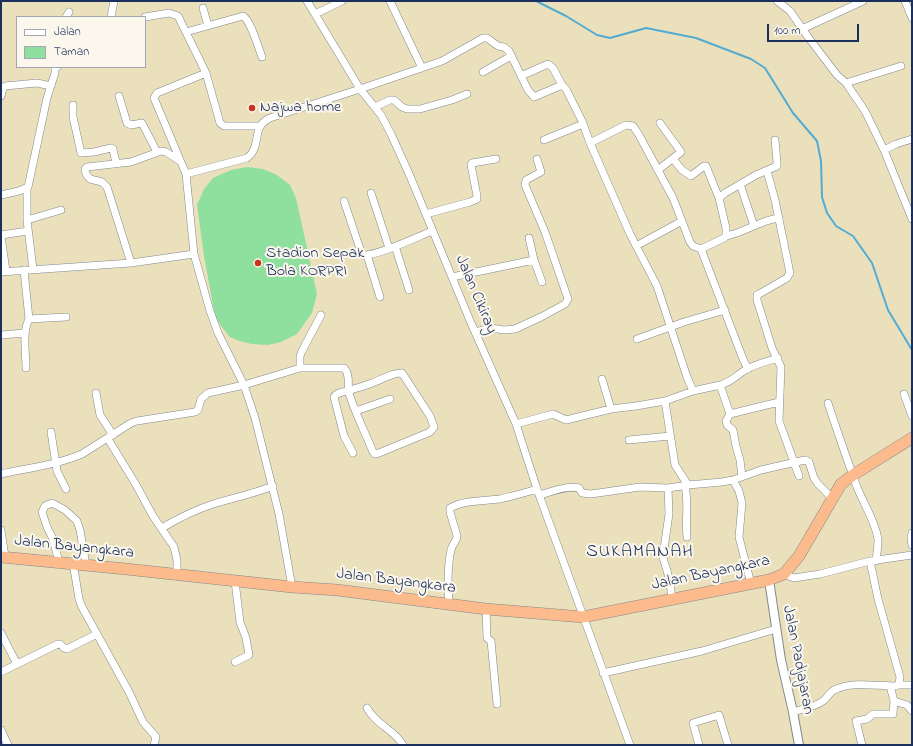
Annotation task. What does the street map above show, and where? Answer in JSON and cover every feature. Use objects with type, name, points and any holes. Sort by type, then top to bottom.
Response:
[{"type":"highway","points":[[784,574],[799,556],[841,484],[912,438]]},
{"type":"highway","name":"Jalan Bayangkara","points":[[3,557],[73,563],[292,587],[337,590],[486,609],[583,617],[751,584],[784,574]]},
{"type":"street","points":[[111,16],[114,1]]},
{"type":"street","name":"Jalan Cikiray","points":[[307,1],[360,89],[375,107],[391,134],[516,424],[538,492],[583,617]]},
{"type":"street","points":[[315,14],[342,1]]},
{"type":"street","points":[[390,1],[422,68]]},
{"type":"street","points":[[776,1],[788,8],[802,29],[837,75],[846,83],[866,111],[884,150],[912,219]]},
{"type":"street","points":[[802,29],[863,1]]},
{"type":"street","points":[[905,1],[912,18]]},
{"type":"street","points":[[203,8],[208,26]]},
{"type":"street","points":[[146,17],[169,13],[178,16],[206,74],[220,123],[224,126],[259,126]]},
{"type":"street","points":[[186,32],[242,16],[249,24],[262,57]]},
{"type":"street","points":[[186,174],[247,158],[253,151],[259,126],[270,118],[442,61],[485,38],[492,40],[498,46],[506,48],[531,96],[534,97],[562,85]]},
{"type":"street","points":[[483,72],[511,56]]},
{"type":"street","points":[[521,76],[548,64],[553,68],[562,85],[566,89],[583,124],[636,246],[657,286],[686,377],[693,391]]},
{"type":"street","points":[[846,83],[901,66]]},
{"type":"street","points":[[33,269],[27,220],[27,188],[30,182],[39,132],[55,73],[55,68]]},
{"type":"street","points":[[206,74],[157,93],[154,96],[186,174],[194,254],[210,311],[218,333],[244,385],[255,418],[273,486],[292,587]]},
{"type":"street","points":[[1,96],[5,86],[38,83],[51,86]]},
{"type":"street","points":[[375,107],[390,100],[394,100],[402,107],[408,109],[420,109],[467,94]]},
{"type":"street","points":[[119,96],[127,123],[131,125],[140,123],[143,125],[157,152]]},
{"type":"street","points":[[73,105],[73,117],[81,153],[111,148],[113,149],[116,163]]},
{"type":"street","points":[[658,170],[680,154],[680,150],[660,123]]},
{"type":"street","points":[[544,140],[583,124]]},
{"type":"street","points":[[590,143],[631,125],[639,135],[673,198],[691,244],[695,247],[701,249],[726,236],[736,234],[773,218],[779,218]]},
{"type":"street","points":[[884,150],[912,139]]},
{"type":"street","points":[[719,198],[740,184],[775,168],[777,165],[775,140]]},
{"type":"street","points":[[131,263],[107,187],[102,182],[90,179],[85,170],[87,167],[131,162],[157,152],[166,152],[180,161]]},
{"type":"street","points":[[426,214],[477,199],[478,196],[472,163],[496,159]]},
{"type":"street","points":[[476,332],[491,328],[504,330],[515,329],[541,317],[567,302],[567,296],[525,185],[526,180],[541,172],[537,159]]},
{"type":"street","points":[[673,159],[682,170],[691,176],[706,166],[719,198],[726,228],[726,236]]},
{"type":"street","points":[[767,171],[779,218],[790,274],[759,294],[756,298],[772,348],[781,367],[779,421],[799,476]]},
{"type":"street","points":[[740,184],[754,226]]},
{"type":"street","points":[[1,195],[27,188]]},
{"type":"street","points":[[371,193],[409,290]]},
{"type":"street","points":[[344,200],[363,255],[392,247],[432,231]]},
{"type":"street","points":[[27,220],[61,210]]},
{"type":"street","points":[[636,246],[682,221]]},
{"type":"street","points":[[28,231],[1,236],[3,271],[131,263],[194,254]]},
{"type":"street","points":[[529,238],[534,260],[542,282]]},
{"type":"street","points":[[701,249],[748,369]]},
{"type":"street","points":[[367,255],[380,297]]},
{"type":"street","points":[[452,277],[534,260]]},
{"type":"street","points":[[24,270],[29,319],[26,324],[25,333],[26,368]]},
{"type":"street","points":[[637,339],[725,310]]},
{"type":"street","points":[[300,368],[300,356],[321,315]]},
{"type":"street","points":[[29,319],[66,317]]},
{"type":"street","points":[[1,335],[25,333]]},
{"type":"street","points":[[516,424],[553,414],[566,420],[611,409],[665,401],[693,391],[728,383],[748,369],[778,358]]},
{"type":"street","points":[[1,474],[55,463],[82,454],[137,421],[197,411],[201,399],[208,393],[244,385],[300,368],[344,368],[348,374],[349,390],[356,411],[375,454],[430,432],[434,427],[430,416],[402,373],[372,384],[349,390],[337,394],[334,397],[344,436],[353,454]]},
{"type":"street","points":[[602,379],[611,409]]},
{"type":"street","points":[[720,385],[730,414]]},
{"type":"street","points":[[96,393],[100,415],[118,454],[153,516],[170,540],[176,552],[177,575]]},
{"type":"street","points":[[904,394],[912,416]]},
{"type":"street","points":[[356,411],[390,399]]},
{"type":"street","points":[[665,401],[675,465],[686,485],[688,499],[686,523],[687,537]]},
{"type":"street","points":[[742,477],[740,460],[733,430],[727,425],[726,421],[730,414],[779,402]]},
{"type":"street","points":[[828,403],[840,442],[876,530],[878,540],[873,561],[878,599],[900,677],[898,685]]},
{"type":"street","points":[[51,432],[58,475],[66,489]]},
{"type":"street","points":[[630,440],[670,436]]},
{"type":"street","points":[[449,605],[448,574],[451,548],[457,540],[450,508],[455,506],[520,494],[575,487],[579,488],[582,493],[591,494],[640,487],[668,488],[733,480],[761,470],[807,460],[814,478],[832,498]]},
{"type":"street","points":[[733,480],[739,490],[742,503],[739,537],[751,584]]},
{"type":"street","points":[[162,528],[210,505],[253,494],[273,486]]},
{"type":"street","points":[[668,488],[669,514],[664,543],[663,561],[667,569],[672,600]]},
{"type":"street","points":[[59,562],[54,539],[47,527],[42,512],[45,506],[52,503],[65,510],[77,521],[86,565]]},
{"type":"street","points":[[1,530],[3,557]]},
{"type":"street","points":[[912,533],[912,545]]},
{"type":"street","points":[[784,574],[794,578],[820,574],[873,561],[912,555]]},
{"type":"street","points":[[73,563],[79,599],[82,607],[129,692],[143,722],[156,737],[154,745]]},
{"type":"street","name":"Jalan Padjajaran","points":[[768,580],[781,660],[800,745]]},
{"type":"street","points":[[235,581],[240,622],[246,638],[249,656],[235,662]]},
{"type":"street","points":[[486,609],[487,638],[491,641],[498,704]]},
{"type":"street","points":[[583,617],[630,745]]},
{"type":"street","points":[[603,673],[702,651],[776,628]]},
{"type":"street","points":[[1,633],[17,664]]},
{"type":"street","points":[[1,672],[58,644],[67,649],[97,634]]},
{"type":"street","points":[[793,712],[820,703],[829,694],[836,690],[851,686],[866,684],[890,686],[912,685]]},
{"type":"street","points":[[862,745],[856,721],[867,720],[870,715],[873,714],[893,714],[894,702],[890,686]]},
{"type":"street","points":[[894,702],[907,704],[912,711]]},
{"type":"street","points":[[368,708],[378,723],[394,734],[403,745]]},
{"type":"street","points":[[699,745],[693,723],[719,715],[728,745]]},
{"type":"street","points":[[1,730],[8,745]]},
{"type":"green space","name":"Stadion Sepak Bola KORPRI","points":[[247,167],[263,169],[277,175],[290,185],[296,198],[317,294],[312,313],[297,334],[281,342],[268,345],[252,344],[230,337],[215,316],[204,256],[197,205],[204,189],[213,178],[231,170]]},
{"type":"waterway","points":[[536,1],[566,16],[597,35],[610,38],[646,28],[696,38],[751,59],[765,68],[793,113],[817,141],[821,161],[822,197],[827,213],[836,226],[853,236],[872,263],[888,310],[912,350]]},
{"type":"place","name":"Najwa home","points":[[252,108]]},
{"type":"place","name":"Stadion Sepak Bola KORPRI","points":[[258,263]]},
{"type":"district","name":"SUKAMANAH","points":[[640,553]]}]
